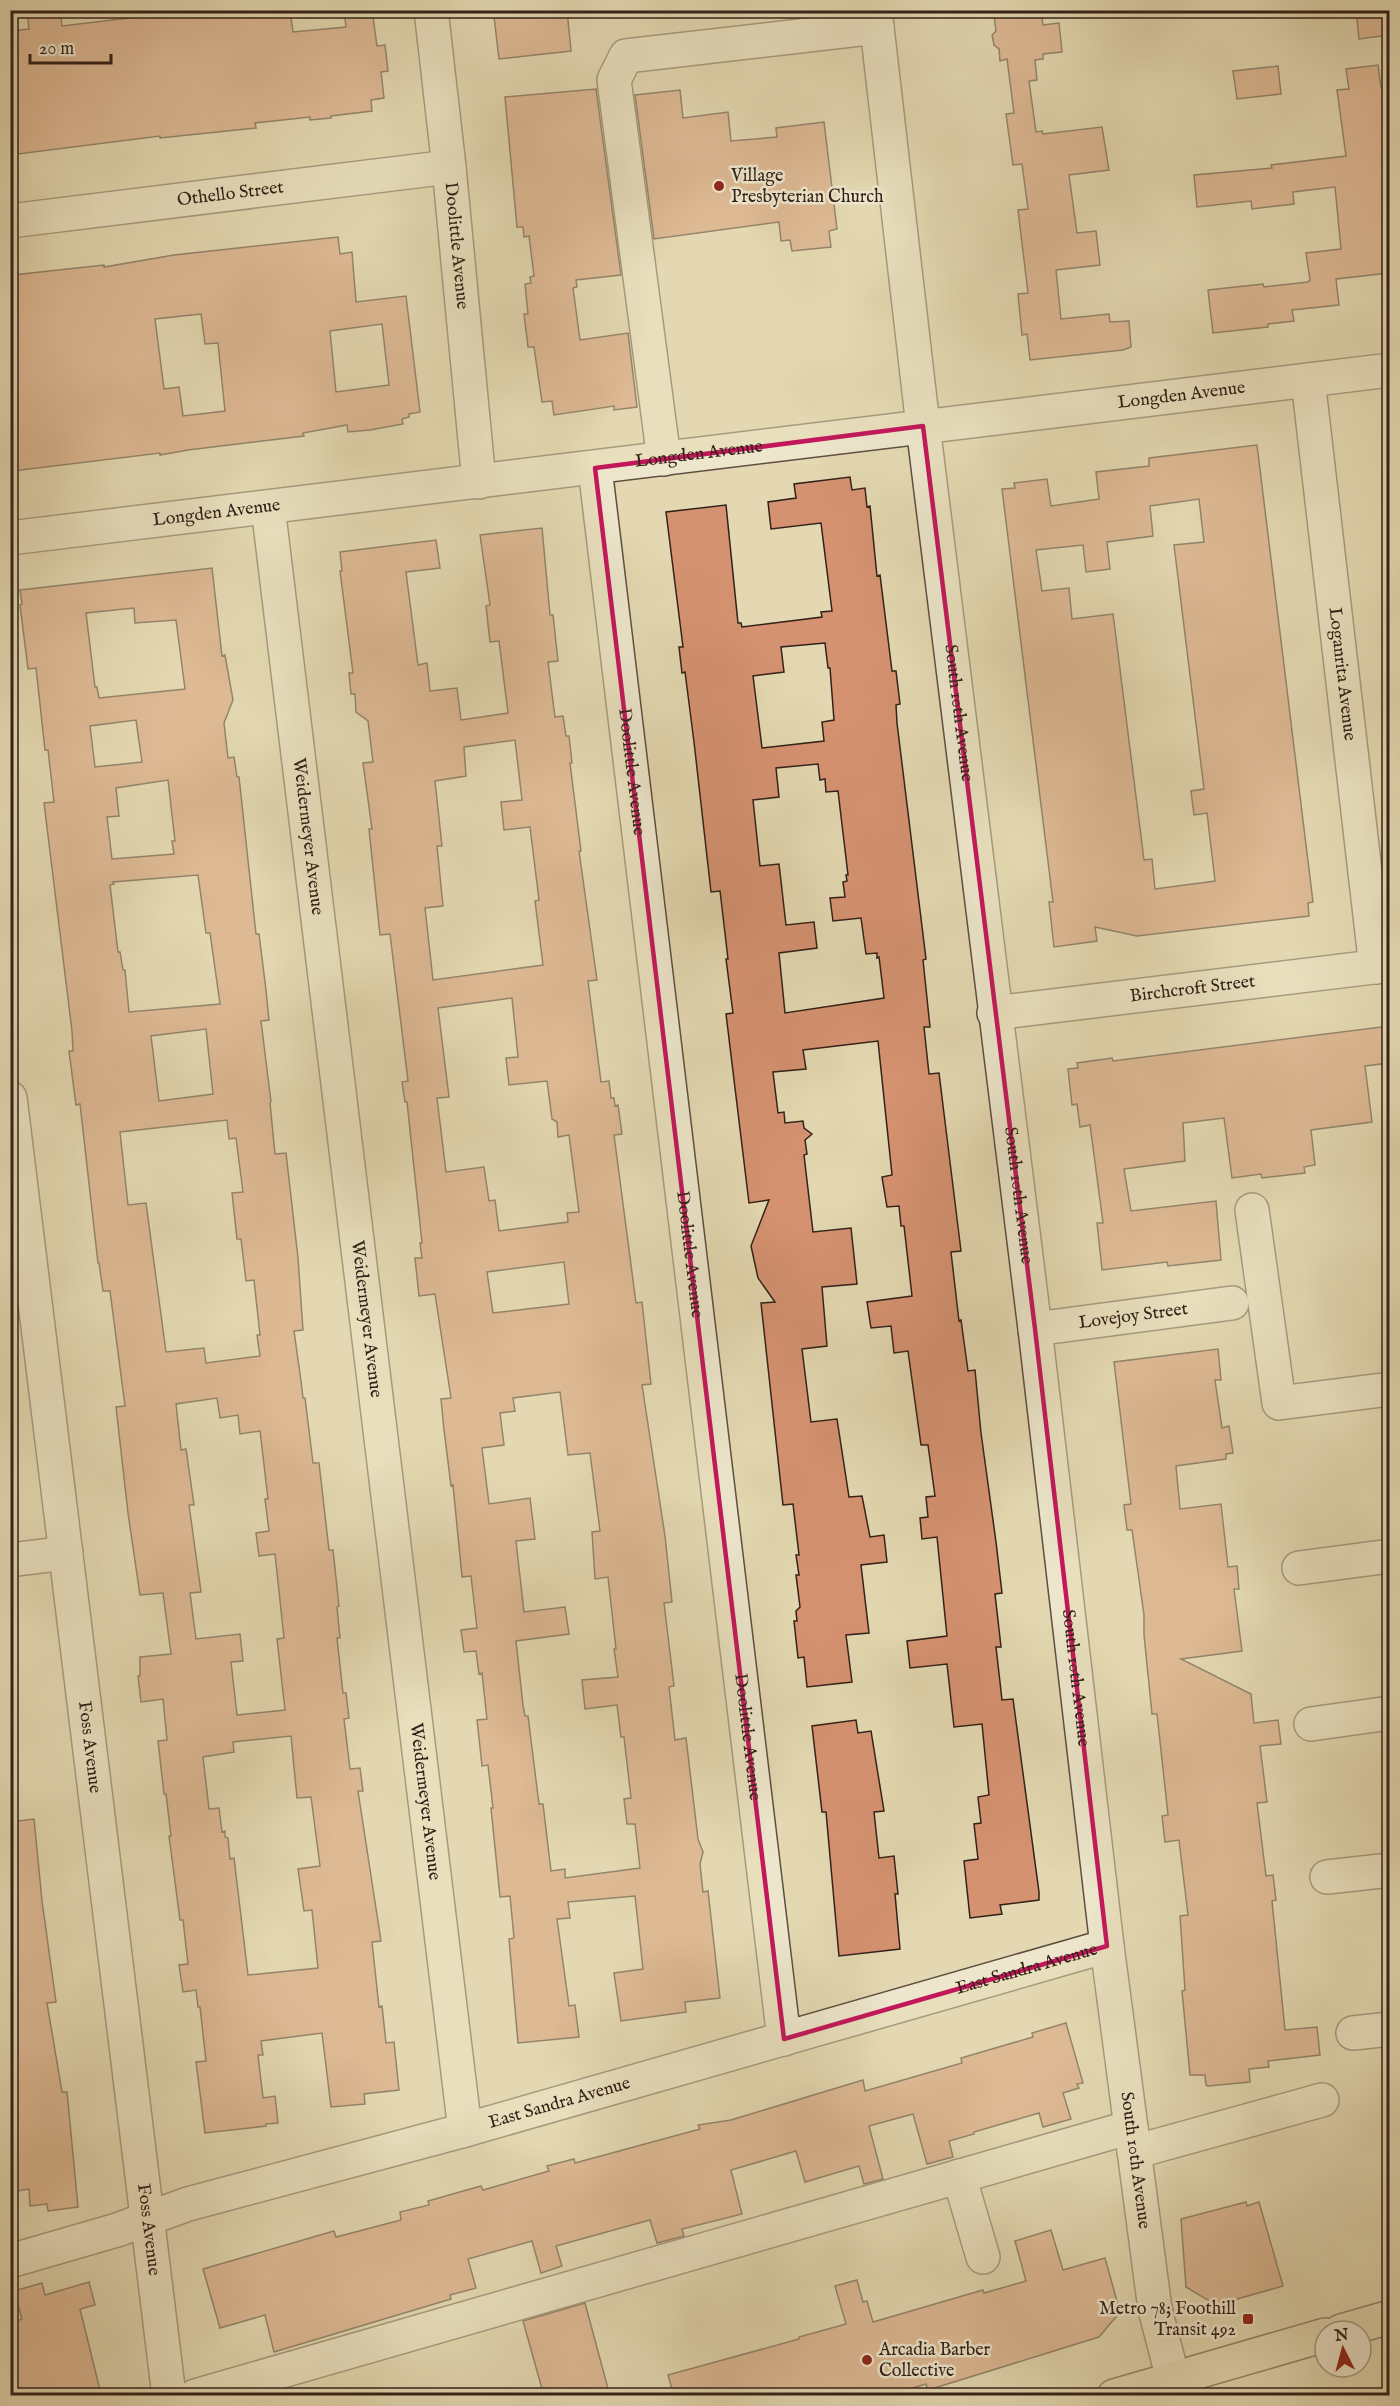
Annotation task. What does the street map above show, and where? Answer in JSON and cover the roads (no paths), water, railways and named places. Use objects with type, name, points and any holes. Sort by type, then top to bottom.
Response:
[{"type":"main road","points":[[1373,2322],[1389,2317]]},
{"type":"main road","points":[[1114,2396],[1313,2339]]},
{"type":"street","name":"Doolittle Avenue","points":[[431,10],[449,167],[479,482]]},
{"type":"street","name":"South 10th Avenue","points":[[876,19],[994,1013],[1035,1329],[1107,1946],[1155,2309],[1173,2379]]},
{"type":"street","points":[[664,459],[614,80],[626,56],[876,19]]},
{"type":"street","name":"Othello Street","points":[[10,220],[449,167]]},
{"type":"street","name":"Longden Avenue","points":[[10,538],[1389,370]]},
{"type":"street","name":"Loganrita Avenue","points":[[1308,380],[1383,966]]},
{"type":"street","name":"Doolittle Avenue","points":[[595,468],[784,2039]]},
{"type":"street","name":"Weidermeyer Avenue","points":[[268,507],[465,2130]]},
{"type":"street","name":"Birchcroft Street","points":[[994,1013],[1383,966]]},
{"type":"street","name":"Foss Avenue","points":[[10,1098],[170,2396]]},
{"type":"street","points":[[1252,1210],[1279,1403],[1389,1389]]},
{"type":"street","name":"Lovejoy Street","points":[[1035,1329],[1232,1303]]},
{"type":"street","points":[[10,1560],[66,1553]]},
{"type":"street","points":[[1299,1568],[1389,1556]]},
{"type":"street","points":[[1311,1724],[1389,1713]]},
{"type":"street","points":[[1327,1877],[1389,1870]]},
{"type":"street","name":"East Sandra Avenue","points":[[10,2262],[147,2220],[188,2204],[465,2130],[1107,1946]]},
{"type":"street","points":[[1353,2033],[1389,2029]]},
{"type":"street","points":[[195,2396],[959,2176],[1322,2100]]},
{"type":"street","points":[[959,2176],[983,2257]]},
{"type":"place","name":"Village Presbyterian Church","points":[[719,186]]},
{"type":"place","name":"Metro 78; Foothill Transit 492","points":[[1248,2319]]},
{"type":"place","name":"Arcadia Barber Collective","points":[[867,2360]]}]
